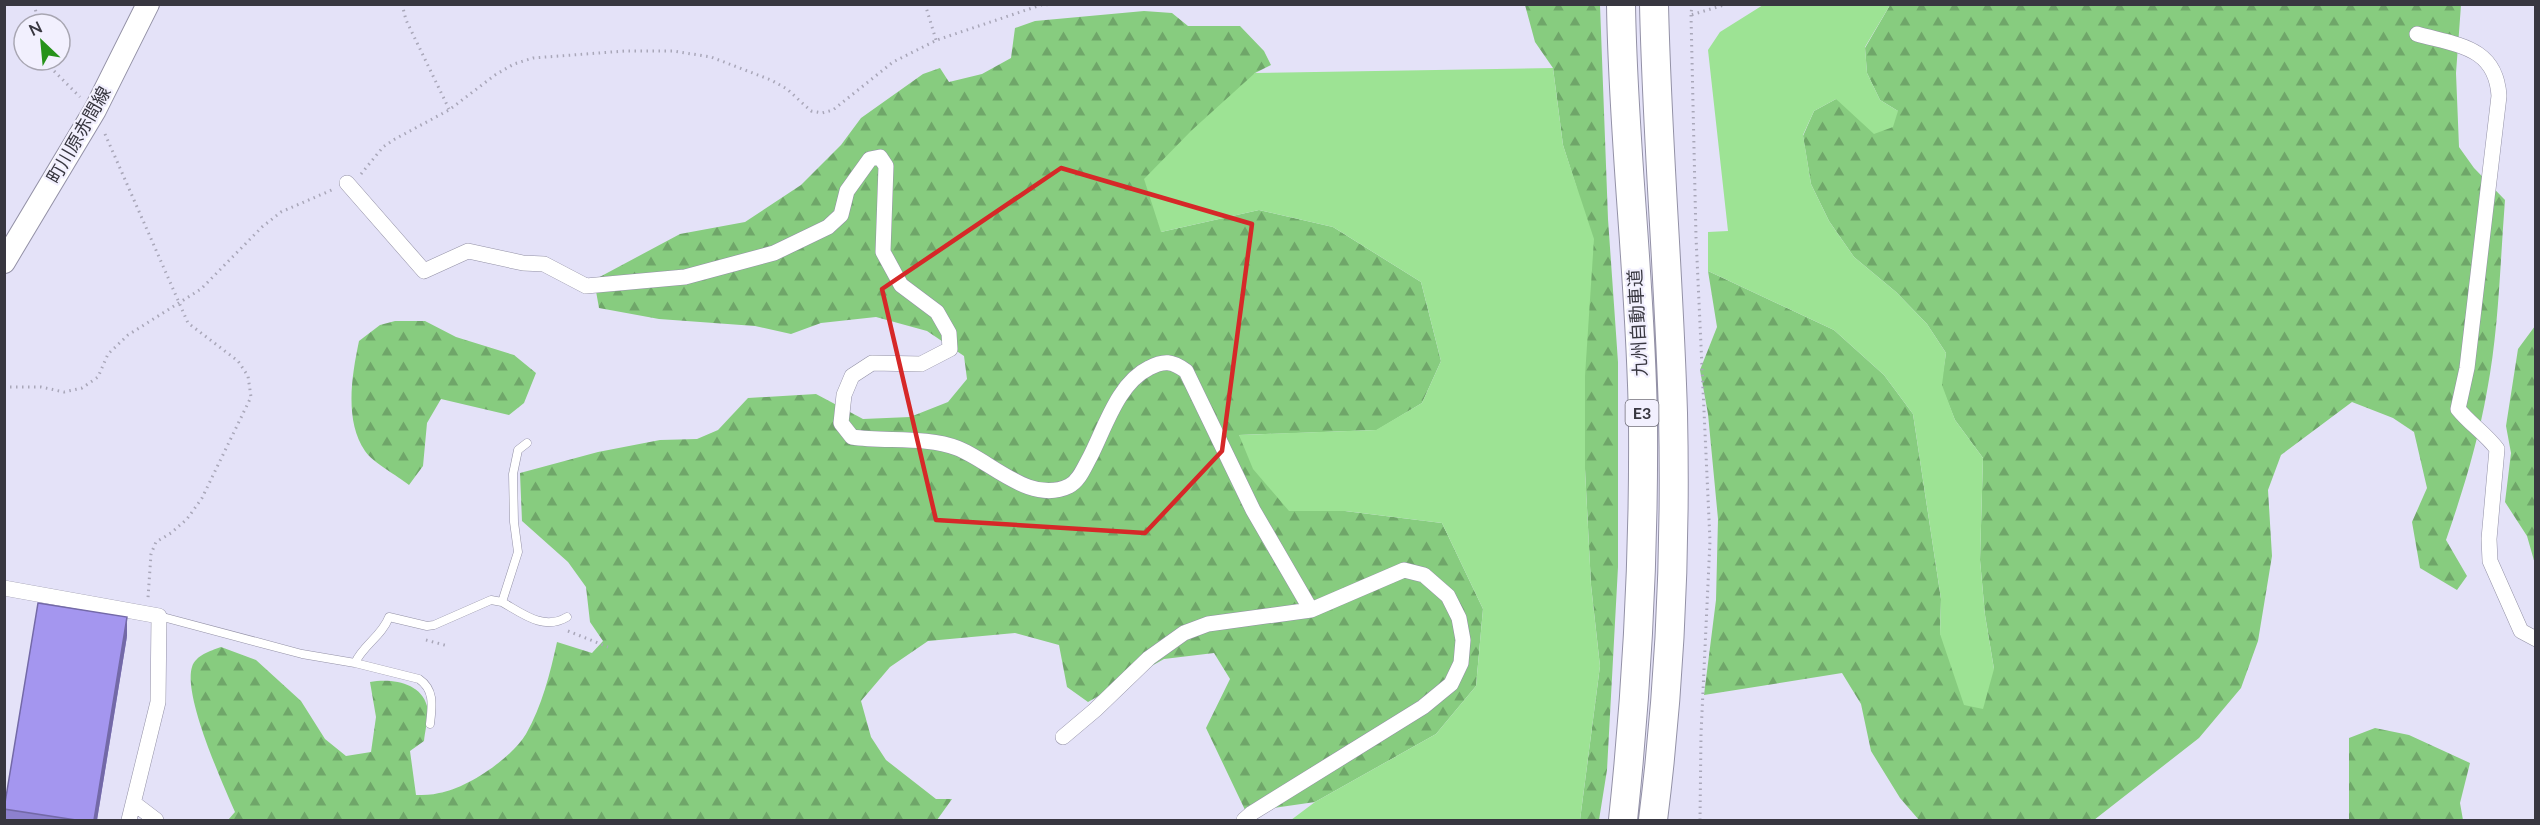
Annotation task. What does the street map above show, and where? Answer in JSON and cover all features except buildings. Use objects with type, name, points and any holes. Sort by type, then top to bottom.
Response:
[{"type":"highway","name":"九州自動車道","points":[[1621,4],[1643,420],[1638,650],[1623,820]]},
{"type":"highway","name":"九州自動車道","points":[[1653,820],[1663,744],[1673,525],[1673,413],[1654,4]]},
{"type":"main road","name":"町川原赤間線","points":[[4,262],[95,110],[148,4]]},
{"type":"street","points":[[2416,34],[2472,49],[2486,58],[2498,83],[2499,96],[2467,368],[2458,409],[2468,422],[2489,438],[2497,449],[2489,538],[2490,561],[2521,632],[2535,639]]},
{"type":"street","points":[[347,183],[424,271],[468,251],[523,263],[544,264],[586,286],[685,277],[774,253],[828,227],[841,215],[848,191],[870,159],[880,157],[886,166],[883,252],[901,285],[937,312],[949,333],[950,349],[921,364],[872,363],[852,376],[844,395],[841,423],[852,437],[956,447],[1033,489],[1053,492],[1071,486],[1081,474],[1120,397],[1136,374],[1161,362],[1174,363],[1186,371],[1253,510],[1311,610]]},
{"type":"street","points":[[1063,737],[1149,658],[1184,633],[1208,624],[1230,620],[1286,615],[1311,610],[1404,570],[1424,575],[1448,596],[1459,618],[1463,640],[1461,663],[1451,684],[1423,707],[1244,820]]},
{"type":"street","points":[[4,588],[153,615],[158,702],[135,804],[129,820]]},
{"type":"street","points":[[135,804],[156,820]]},
{"type":"lane","points":[[502,602],[518,552],[514,522],[513,474],[518,450],[527,443]]},
{"type":"lane","points":[[355,663],[360,652],[383,629],[389,617],[427,626],[434,625],[491,600],[502,602],[541,622],[556,623],[567,617]]},
{"type":"lane","points":[[153,615],[302,654],[355,663],[419,679],[427,684],[432,702],[430,724]]},
{"type":"path","points":[[402,4],[406,20],[449,110]]},
{"type":"path","points":[[925,4],[937,40]]},
{"type":"path","points":[[4,387],[41,387],[64,392],[82,388],[98,377],[108,354],[128,336],[201,289],[235,252],[281,212],[347,183],[361,174],[383,147],[449,110],[495,75],[514,64],[532,58],[625,51],[664,51],[711,57],[739,66],[787,89],[811,111],[822,112],[833,110],[893,62],[937,40],[1041,5],[1057,4]]},
{"type":"path","points":[[1692,4],[1696,237],[1710,541],[1701,734],[1700,820]]},
{"type":"path","points":[[1691,15],[1727,4]]},
{"type":"path","points":[[55,72],[95,110],[188,323],[238,361],[248,376],[251,397],[202,498],[187,519],[156,542],[151,554],[153,615]]},
{"type":"path","points":[[556,623],[569,631],[608,647]]},
{"type":"highlighted area","points":[[1061,168],[1252,224],[1222,451],[1145,533],[936,520],[882,289]]},
{"type":"green space","points":[[1525,5],[1600,5],[1608,219],[1618,362],[1618,567],[1607,770],[1599,820],[1580,820],[1600,666],[1591,585],[1585,469],[1585,376],[1577,189],[1563,145],[1553,68],[1535,42]]},
{"type":"green space","points":[[1890,5],[2461,5],[2456,73],[2459,147],[2474,168],[2505,200],[2497,319],[2487,391],[2470,466],[2446,540],[2467,576],[2457,590],[2420,568],[2412,522],[2427,488],[2414,432],[2393,418],[2352,402],[2281,455],[2268,490],[2272,556],[2258,641],[2241,688],[2199,738],[2094,820],[1919,820],[1900,798],[1871,751],[1861,704],[1842,673],[1704,695],[1716,600],[1718,519],[1708,414],[1700,370],[1717,327],[1708,271],[1834,330],[1884,375],[1913,414],[1941,599],[1940,634],[1994,669],[1985,615],[1980,560],[1983,458],[1955,420],[1941,385],[1946,353],[1927,324],[1896,292],[1854,257],[1829,221],[1811,184],[1803,136],[1814,111],[1836,99],[1898,111],[1880,100],[1867,73],[1865,48]]},
{"type":"green space","points":[[1144,11],[1172,13],[1188,26],[1240,26],[1264,51],[1271,65],[1255,73],[1161,232],[1259,210],[1333,227],[1421,282],[1441,361],[1422,403],[1377,430],[1239,435],[1290,511],[1345,511],[1442,523],[1483,609],[1476,686],[1436,734],[1315,802],[1246,812],[1206,728],[1230,679],[1214,653],[1164,659],[1088,702],[1067,687],[1059,645],[1015,633],[928,641],[890,667],[861,701],[871,737],[886,760],[936,799],[952,799],[937,820],[228,820],[235,812],[205,739],[193,698],[192,667],[204,654],[221,647],[256,660],[301,701],[325,739],[346,756],[371,752],[376,717],[370,682],[395,682],[412,687],[424,698],[427,706],[424,741],[410,751],[416,795],[450,790],[487,771],[510,753],[526,734],[541,701],[557,642],[592,653],[603,641],[590,622],[586,587],[568,562],[522,521],[520,473],[598,452],[660,440],[697,439],[718,430],[748,398],[816,394],[863,419],[910,417],[948,402],[967,379],[964,356],[927,331],[876,317],[821,323],[791,334],[755,326],[659,319],[599,308],[594,280],[680,234],[745,222],[801,185],[841,145],[861,118],[923,74],[940,68],[949,82],[982,74],[1011,58],[1015,28],[1035,21]]},
{"type":"green space","points":[[395,321],[425,321],[456,337],[514,355],[536,373],[524,403],[509,415],[441,399],[427,423],[423,466],[409,485],[368,455],[358,439],[352,412],[352,383],[359,341],[380,325]]},
{"type":"green space","points":[[2535,326],[2535,564],[2527,536],[2505,502],[2511,453],[2506,426],[2518,349]]},
{"type":"green space","points":[[2375,728],[2409,735],[2470,763],[2460,803],[2463,820],[2349,820],[2349,738]]},
{"type":"shaded area","points":[[1763,5],[1890,5],[1865,47],[1867,73],[1880,100],[1898,111],[1893,127],[1874,134],[1836,99],[1814,111],[1803,135],[1811,184],[1829,221],[1854,257],[1896,292],[1927,324],[1946,353],[1942,385],[1955,420],[1983,458],[1980,560],[1985,615],[1994,669],[1983,709],[1964,705],[1940,634],[1941,599],[1913,414],[1884,375],[1834,330],[1708,271],[1708,232],[1728,231],[1708,50],[1720,32]]},
{"type":"shaded area","points":[[1553,68],[1563,145],[1594,239],[1585,376],[1585,469],[1591,585],[1600,666],[1580,820],[1291,820],[1315,802],[1436,734],[1476,686],[1483,609],[1442,523],[1345,511],[1289,511],[1253,469],[1239,435],[1376,430],[1422,403],[1441,361],[1421,282],[1333,227],[1259,210],[1161,232],[1144,179],[1192,130],[1255,73]]}]
